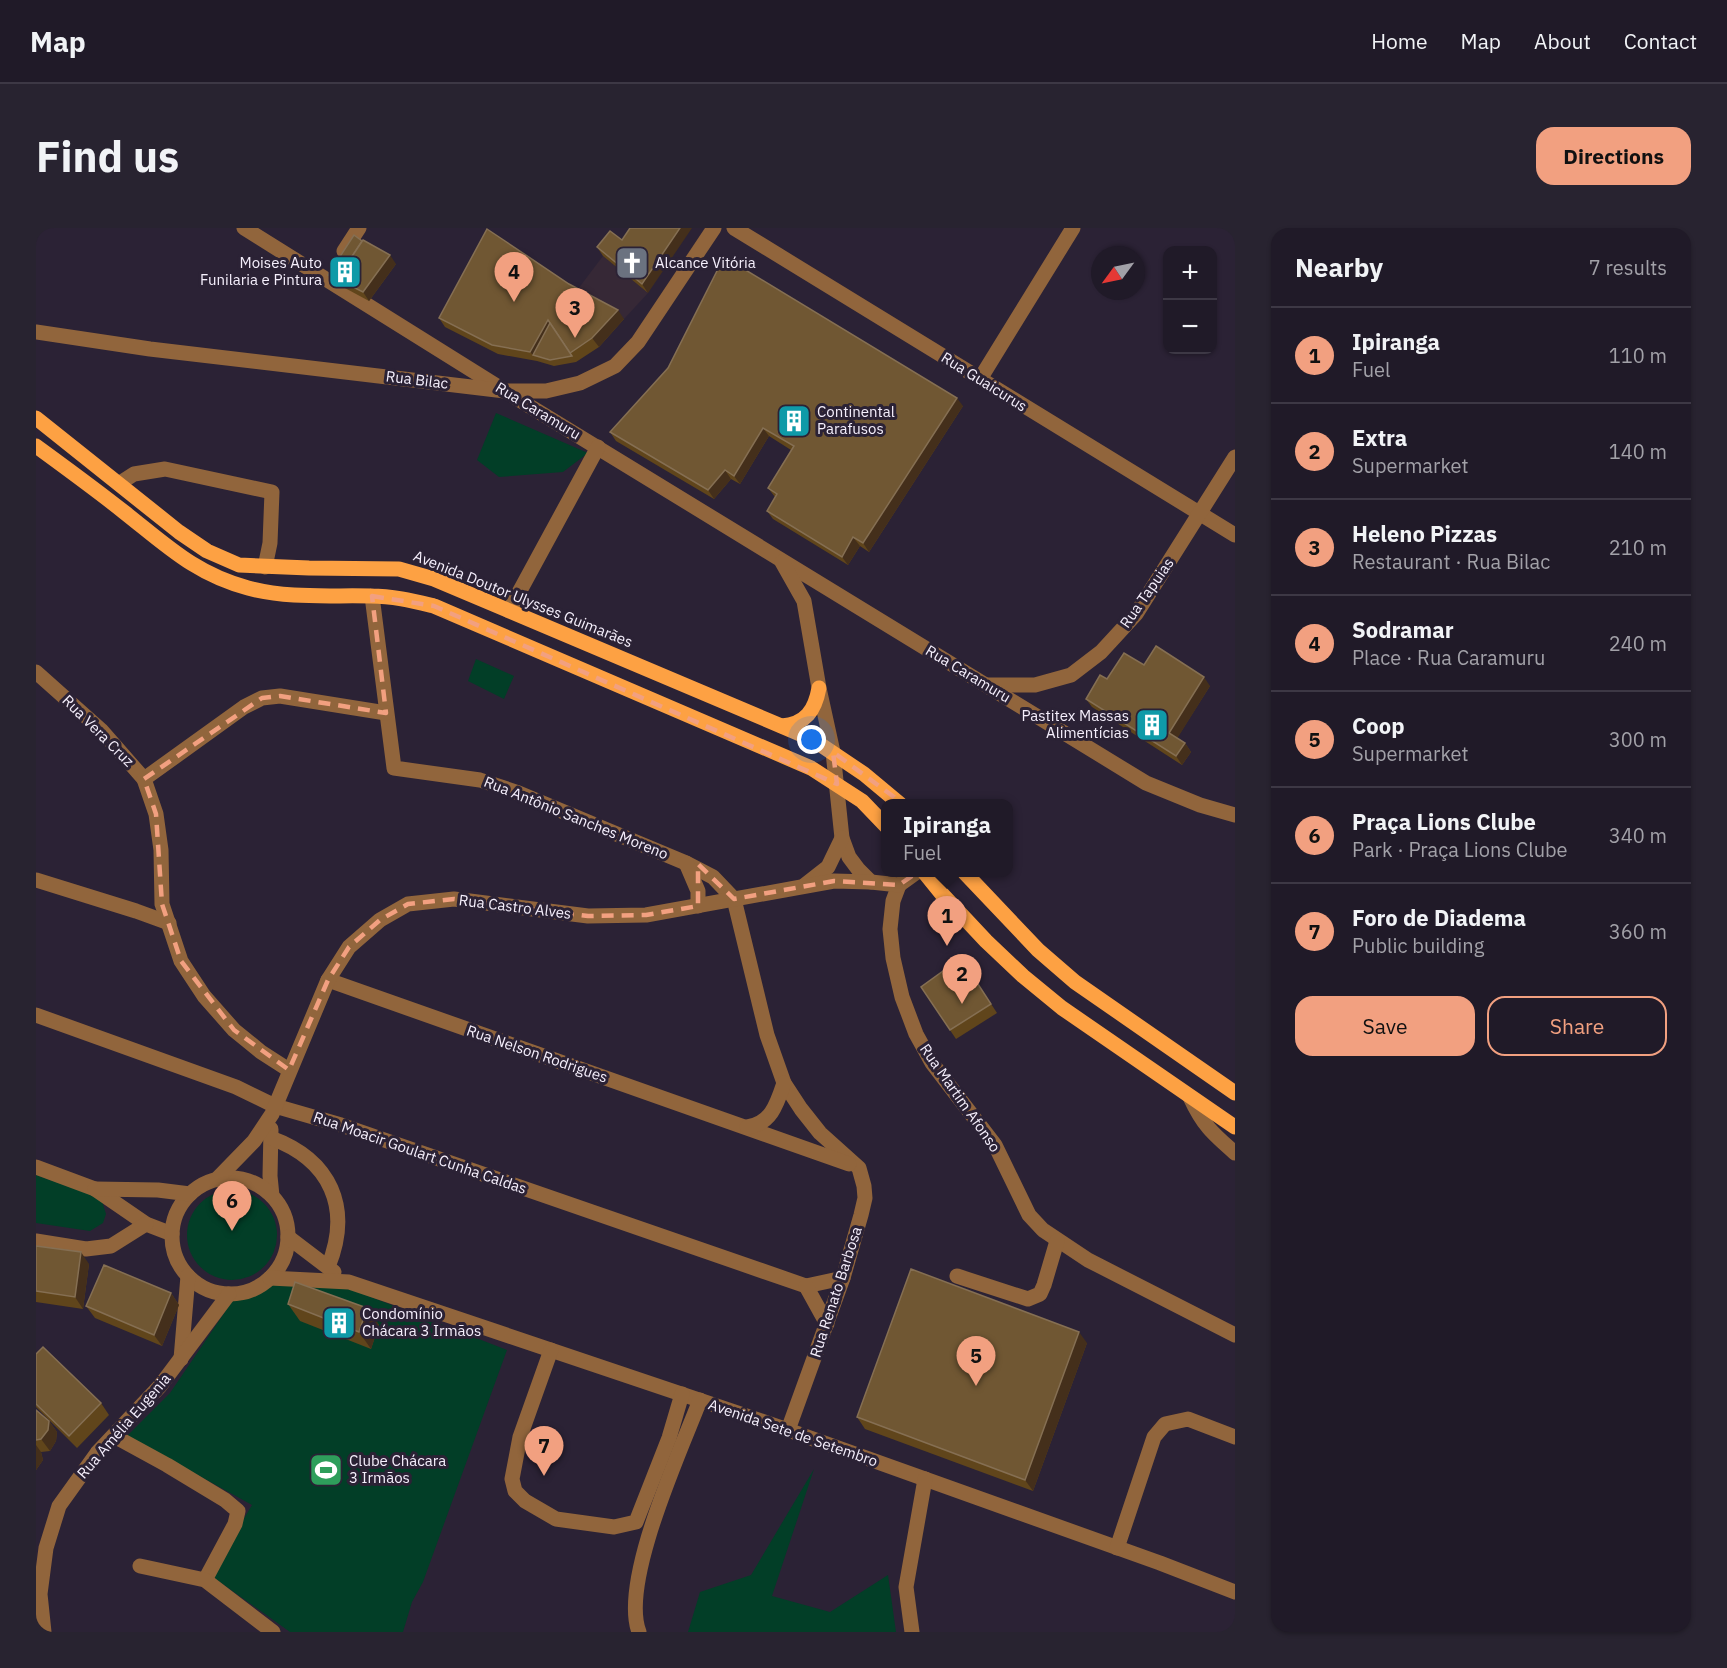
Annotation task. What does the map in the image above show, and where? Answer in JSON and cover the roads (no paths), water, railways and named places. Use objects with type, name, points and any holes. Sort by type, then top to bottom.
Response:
[{"type":"main road","name":"Avenida Doutor Ulysses Guimarães","points":[[36,418],[179,532],[207,550],[239,565],[399,569],[434,579],[812,740],[833,752],[894,799]]},
{"type":"main road","points":[[36,446],[92,487],[183,560],[215,577],[248,588],[279,594],[307,597],[372,596],[405,599],[434,606],[811,768],[862,801],[881,822]]},
{"type":"main road","points":[[782,726],[796,723],[809,715],[817,702],[819,688]]},
{"type":"main road","points":[[927,877],[986,941],[1062,1008],[1235,1127]]},
{"type":"main road","points":[[968,877],[1038,950],[1075,982],[1235,1093]]},
{"type":"street","name":"Rua Caramuru","points":[[244,228],[331,270],[505,391],[1146,783],[1200,805],[1235,815]]},
{"type":"street","points":[[331,270],[359,228]]},
{"type":"street","name":"Rua Bilac","points":[[40,335],[505,391],[546,391],[580,383],[615,366],[638,342],[714,228]]},
{"type":"street","name":"Rua Guaicurus","points":[[734,228],[1235,535]]},
{"type":"street","points":[[980,379],[1073,228]]},
{"type":"street","points":[[509,611],[598,447]]},
{"type":"street","name":"Rua Tapuias","points":[[986,685],[1035,685],[1071,675],[1101,652],[1136,614],[1235,457]]},
{"type":"street","points":[[120,483],[134,474],[165,469],[272,492],[270,543],[265,567]]},
{"type":"street","points":[[780,558],[804,601],[833,752],[842,838],[849,857],[871,882]]},
{"type":"street","points":[[804,601],[832,592]]},
{"type":"street","points":[[144,778],[244,707],[262,698],[280,696],[386,713],[372,596]]},
{"type":"street","name":"Rua Vera Cruz","points":[[36,672],[101,730],[144,778],[156,814],[161,850],[162,904],[181,961],[204,996],[234,1030],[261,1052],[289,1070]]},
{"type":"street","name":"Rua Antônio Sanches Moreno","points":[[386,713],[394,768],[480,780],[516,792],[686,862],[713,877],[734,899]]},
{"type":"street","name":"Rua Castro Alves","points":[[805,885],[828,867],[842,838]]},
{"type":"street","name":"Rua Antônio Sanches Moreno","points":[[686,862],[698,891],[699,906]]},
{"type":"street","points":[[899,885],[911,877]]},
{"type":"street","points":[[36,879],[169,923]]},
{"type":"street","name":"Rua Castro Alves","points":[[217,1179],[254,1141],[273,1110],[328,980],[349,947],[380,920],[408,904],[454,899],[588,916],[646,915],[834,881],[899,885]]},
{"type":"street","name":"Rua Martim Afonso","points":[[899,885],[893,901],[891,938],[902,997],[916,1034],[932,1063],[995,1145],[1029,1215],[1057,1241],[1088,1260],[1235,1335]]},
{"type":"street","points":[[734,899],[764,1023],[776,1065],[784,1083],[820,1133],[859,1168]]},
{"type":"street","name":"Rua Nelson Rodrigues","points":[[328,980],[859,1168]]},
{"type":"street","name":"Rua Moacir Goulart Cunha Caldas","points":[[36,1015],[236,1087],[273,1110],[340,1125],[806,1286]]},
{"type":"street","points":[[747,1127],[757,1126],[767,1118],[777,1106],[784,1083]]},
{"type":"street","points":[[1190,1097],[1200,1119],[1208,1129],[1235,1153]]},
{"type":"street","name":"Rua Castro Alves","points":[[272,1196],[270,1176],[273,1110]]},
{"type":"street","points":[[271,1138],[288,1144],[303,1154],[327,1181],[334,1197],[339,1233],[328,1267]]},
{"type":"street","points":[[36,1167],[95,1189],[146,1224],[172,1234]]},
{"type":"street","name":"Rua Renato Barbosa","points":[[788,1430],[843,1278],[864,1198],[864,1186],[859,1168]]},
{"type":"street","points":[[217,1179],[246,1180],[260,1186],[281,1208],[287,1222],[286,1252],[280,1266],[258,1287],[244,1292],[229,1294],[200,1285],[188,1276],[179,1263],[174,1249],[172,1234],[178,1212],[190,1194],[202,1185],[217,1179]]},
{"type":"street","points":[[95,1189],[158,1190],[190,1194]]},
{"type":"street","points":[[36,1241],[86,1249],[111,1246],[146,1224]]},
{"type":"street","name":"Avenida Sete de Setembro","points":[[288,1237],[349,1282]]},
{"type":"street","points":[[957,1276],[1028,1299],[1040,1294],[1057,1241]]},
{"type":"street","name":"Rua Amélia Eugenia","points":[[181,1359],[188,1276]]},
{"type":"street","name":"Avenida Sete de Setembro","points":[[270,1278],[349,1282],[788,1430],[1235,1592]]},
{"type":"street","points":[[827,1324],[806,1286],[843,1278]]},
{"type":"street","name":"Rua Amélia Eugenia","points":[[44,1632],[40,1594],[46,1548],[59,1506],[97,1453],[140,1410],[229,1294]]},
{"type":"street","points":[[551,1350],[520,1437],[512,1479],[515,1491],[520,1496],[556,1519],[614,1527],[636,1522],[669,1438],[682,1394]]},
{"type":"street","points":[[639,1632],[634,1602],[645,1546],[700,1400]]},
{"type":"street","points":[[1117,1548],[1154,1437],[1165,1424],[1188,1419],[1235,1437]]},
{"type":"street","points":[[114,1436],[166,1464],[233,1505],[238,1511],[238,1516],[227,1539],[204,1580]]},
{"type":"street","points":[[912,1632],[906,1587],[925,1479]]},
{"type":"street","points":[[140,1566],[204,1580],[273,1632]]},
{"type":"place","name":"Alcance Vitória","points":[[632,263]]},
{"type":"place","name":"Moises Auto Funilaria e Pintura","points":[[345,272]]},
{"type":"place","name":"Sodramar","points":[[514,302]]},
{"type":"place","name":"Heleno Pizzas","points":[[575,338]]},
{"type":"place","name":"Continental Parafusos","points":[[794,421]]},
{"type":"place","name":"Pastitex Massas Alimentícias","points":[[1152,725]]},
{"type":"place","name":"Ipiranga","points":[[947,946]]},
{"type":"place","name":"Extra","points":[[962,1004]]},
{"type":"place","name":"Praça Lions Clube","points":[[232,1231]]},
{"type":"place","name":"Condomínio Chácara 3 Irmãos","points":[[339,1323]]},
{"type":"place","name":"Coop","points":[[976,1386]]},
{"type":"place","name":"Clube Chácara 3 Irmãos","points":[[326,1470]]},
{"type":"place","name":"Foro de Diadema","points":[[544,1476]]}]
